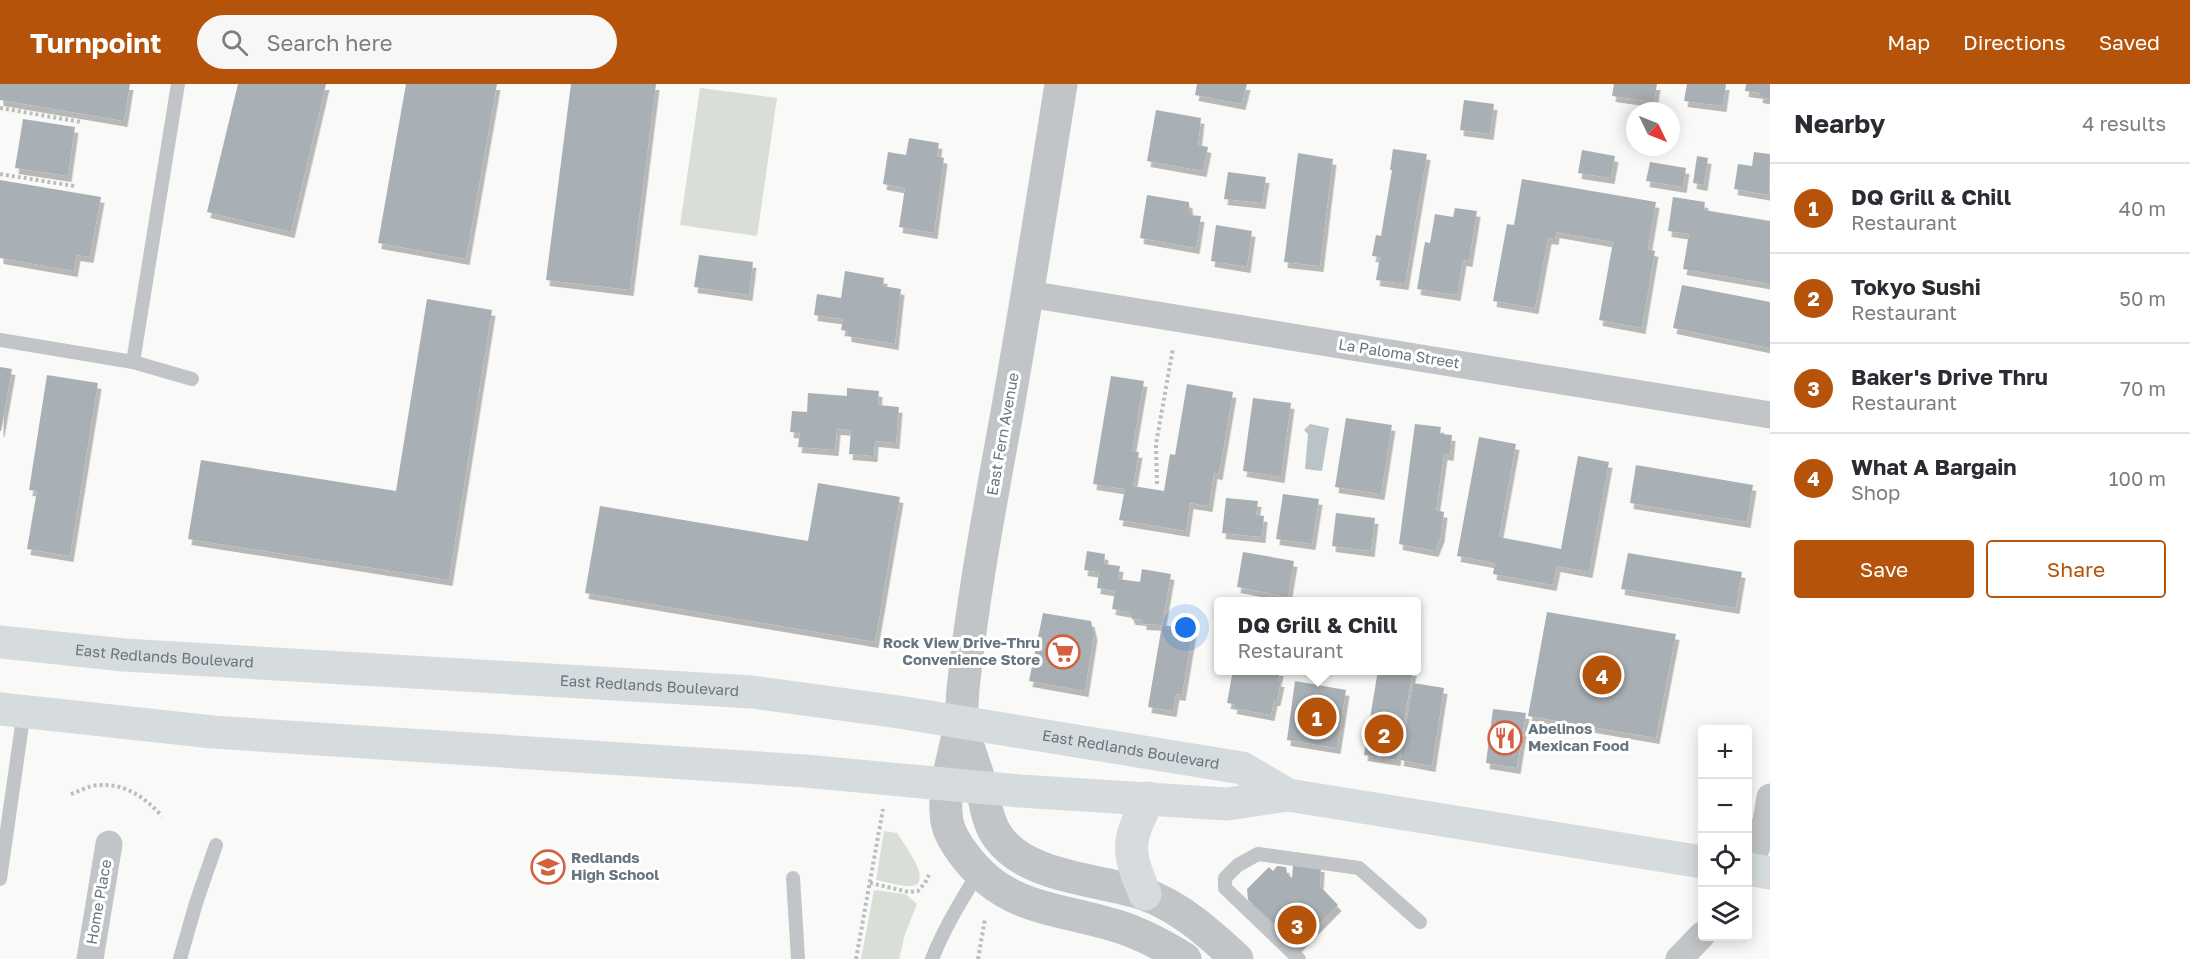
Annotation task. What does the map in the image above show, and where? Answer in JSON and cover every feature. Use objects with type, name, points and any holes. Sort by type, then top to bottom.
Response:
[{"type":"main road","name":"East Redlands Boulevard","points":[[0,642],[148,657],[752,692],[899,712],[960,724],[1242,768],[1288,795]]},
{"type":"main road","name":"East Redlands Boulevard","points":[[12,710],[213,732],[805,771],[1020,791],[1227,804],[1288,795],[1698,861]]},
{"type":"main road","points":[[1145,894],[1133,867],[1130,848],[1134,828],[1149,798]]},
{"type":"street","name":"East Fern Avenue","points":[[1061,84],[1028,294],[972,614],[960,724],[947,785],[946,813],[950,833],[958,847],[979,872],[1007,893],[1022,902],[1109,923],[1135,932],[1165,946],[1185,959]]},
{"type":"street","name":"La Paloma Street","points":[[1028,294],[1770,415]]},
{"type":"street","points":[[960,724],[982,787],[993,829],[1011,852],[1028,862],[1061,873],[1145,894],[1185,915],[1237,959]]},
{"type":"street","points":[[1754,871],[1770,797]]},
{"type":"street","name":"Home Place","points":[[90,959],[109,844]]},
{"type":"street","points":[[1679,959],[1698,939]]},
{"type":"lane","points":[[133,362],[178,84]]},
{"type":"lane","points":[[0,340],[133,362],[192,379]]},
{"type":"lane","points":[[0,879],[12,710]]},
{"type":"lane","points":[[180,959],[216,845]]},
{"type":"lane","points":[[1299,959],[1225,888],[1225,878],[1238,865],[1258,854],[1359,868],[1420,922]]},
{"type":"lane","points":[[932,959],[960,902],[979,872]]},
{"type":"lane","points":[[793,878],[798,959]]},
{"type":"path","points":[[0,108],[81,122]]},
{"type":"path","points":[[0,174],[74,186]]},
{"type":"path","points":[[1157,484],[1156,444],[1173,348]]},
{"type":"path","points":[[71,794],[98,785],[125,788],[146,799],[162,816]]},
{"type":"path","points":[[856,959],[884,807]]},
{"type":"path","points":[[870,883],[909,892],[918,891],[929,875]]},
{"type":"path","points":[[978,959],[985,919]]},
{"type":"shaded area","points":[[700,88],[777,98],[757,236],[680,225]]},
{"type":"shaded area","points":[[1310,424],[1329,428],[1322,471],[1305,469],[1308,434],[1304,430]]},
{"type":"shaded area","points":[[884,831],[897,833],[911,854],[919,872],[920,879],[917,884],[905,886],[876,880]]},
{"type":"shaded area","points":[[874,890],[905,894],[917,904],[905,934],[899,959],[861,959]]},
{"type":"building","points":[[0,84],[130,84],[124,121],[0,100]]},
{"type":"building","points":[[238,84],[326,84],[291,232],[207,212]]},
{"type":"building","points":[[406,84],[497,84],[466,259],[378,243]]},
{"type":"building","points":[[571,84],[656,84],[630,290],[546,280]]},
{"type":"building","points":[[1197,84],[1247,84],[1242,104],[1195,95]]},
{"type":"building","points":[[1614,84],[1657,84],[1654,102],[1612,96]]},
{"type":"building","points":[[1687,84],[1726,84],[1723,106],[1684,101]]},
{"type":"building","points":[[1746,84],[1770,84],[1770,99],[1759,97],[1760,93],[1745,91]]},
{"type":"building","points":[[1464,100],[1494,104],[1490,134],[1460,130]]},
{"type":"building","points":[[1156,110],[1201,118],[1198,145],[1208,147],[1203,171],[1147,161]]},
{"type":"building","points":[[23,119],[75,127],[68,176],[15,168]]},
{"type":"building","points":[[909,138],[939,143],[937,156],[944,158],[934,233],[899,227],[905,188],[883,184],[888,152],[906,155]]},
{"type":"building","points":[[1393,149],[1427,154],[1405,284],[1376,280],[1380,257],[1372,256],[1376,235],[1381,236],[1392,170],[1390,170]]},
{"type":"building","points":[[1582,150],[1615,156],[1611,178],[1578,173]]},
{"type":"building","points":[[1754,152],[1770,154],[1769,195],[1734,189],[1738,164],[1752,166]]},
{"type":"building","points":[[1298,153],[1333,159],[1320,266],[1284,262]]},
{"type":"building","points":[[1697,156],[1708,158],[1704,185],[1693,183]]},
{"type":"building","points":[[1650,162],[1686,168],[1683,187],[1646,181]]},
{"type":"building","points":[[1228,172],[1266,177],[1262,203],[1224,199]]},
{"type":"building","points":[[1522,179],[1656,202],[1648,249],[1655,251],[1642,328],[1599,320],[1613,242],[1556,232],[1555,239],[1548,238],[1535,308],[1493,301],[1507,224],[1514,225]]},
{"type":"building","points":[[0,180],[101,197],[90,257],[77,255],[74,271],[0,258]]},
{"type":"building","points":[[1147,195],[1189,202],[1190,215],[1201,216],[1196,248],[1140,238]]},
{"type":"building","points":[[1673,197],[1705,202],[1704,210],[1770,221],[1770,284],[1683,269],[1689,234],[1668,231]]},
{"type":"building","points":[[1455,208],[1477,211],[1469,261],[1463,260],[1457,295],[1417,289],[1425,242],[1430,243],[1435,214],[1453,217]]},
{"type":"building","points":[[1216,225],[1252,231],[1247,267],[1211,261]]},
{"type":"building","points":[[699,255],[753,262],[749,295],[694,287]]},
{"type":"building","points":[[845,271],[884,278],[883,286],[901,289],[895,344],[848,336],[848,331],[841,330],[843,319],[814,315],[817,294],[841,298]]},
{"type":"building","points":[[1682,285],[1770,302],[1770,348],[1673,328]]},
{"type":"building","points":[[427,299],[492,310],[449,580],[188,539],[201,460],[396,491]]},
{"type":"building","points":[[0,367],[12,369],[1,431],[0,431]]},
{"type":"building","points":[[47,375],[98,383],[70,556],[27,549],[37,491],[29,490]]},
{"type":"building","points":[[1111,376],[1144,381],[1132,451],[1139,452],[1133,486],[1164,491],[1170,454],[1175,455],[1187,384],[1233,392],[1219,474],[1214,473],[1209,506],[1190,503],[1186,531],[1119,520],[1125,489],[1093,484]]},
{"type":"building","points":[[847,388],[879,391],[878,405],[899,407],[896,443],[875,441],[874,456],[849,454],[851,430],[837,429],[835,450],[798,447],[800,433],[790,432],[792,411],[807,412],[808,393],[847,396]]},
{"type":"building","points":[[1253,398],[1291,403],[1281,477],[1243,471]]},
{"type":"building","points":[[1346,418],[1392,425],[1381,494],[1335,487]]},
{"type":"building","points":[[1415,424],[1441,427],[1440,434],[1452,435],[1450,455],[1444,454],[1436,510],[1444,512],[1441,536],[1435,551],[1399,544]]},
{"type":"building","points":[[1479,437],[1516,444],[1499,537],[1561,549],[1578,456],[1609,462],[1589,572],[1557,566],[1553,585],[1493,574],[1495,563],[1457,556]]},
{"type":"building","points":[[1636,465],[1753,485],[1747,522],[1630,503]]},
{"type":"building","points":[[818,483],[900,497],[875,642],[585,593],[600,506],[808,541]]},
{"type":"building","points":[[1283,494],[1319,499],[1312,544],[1276,539]]},
{"type":"building","points":[[1226,498],[1258,501],[1256,515],[1264,516],[1262,537],[1222,533]]},
{"type":"building","points":[[1336,513],[1375,518],[1371,551],[1332,546]]},
{"type":"building","points":[[1087,551],[1105,554],[1104,564],[1120,566],[1118,579],[1140,582],[1142,569],[1171,574],[1162,625],[1143,624],[1143,620],[1132,619],[1129,612],[1112,609],[1115,591],[1097,588],[1099,572],[1084,570]]},
{"type":"building","points":[[1243,552],[1294,561],[1288,597],[1237,587]]},
{"type":"building","points":[[1628,553],[1742,572],[1736,608],[1621,589]]},
{"type":"building","points":[[1547,612],[1676,634],[1656,738],[1528,716]]},
{"type":"building","points":[[1043,613],[1091,621],[1094,634],[1085,691],[1029,681]]},
{"type":"building","points":[[1162,625],[1193,630],[1182,695],[1176,694],[1173,711],[1148,707]]},
{"type":"building","points":[[1232,675],[1279,675],[1278,681],[1281,681],[1271,715],[1233,708],[1234,704],[1227,703]]},
{"type":"building","points":[[1377,675],[1412,675],[1397,760],[1364,755]]},
{"type":"building","points":[[1295,681],[1346,690],[1337,748],[1287,740]]},
{"type":"building","points":[[1413,683],[1444,688],[1432,766],[1400,760]]},
{"type":"building","name":"Abelinos Mexican Food","points":[[1493,709],[1526,713],[1517,768],[1486,763]]},
{"type":"building","points":[[1293,865],[1321,866],[1320,886],[1338,905],[1298,946],[1248,900],[1247,889],[1269,867],[1273,871],[1277,866],[1286,867],[1287,873],[1292,878]]},
{"type":"place","name":"Rock View Drive-Thru Convenience Store","points":[[1063,652]]},
{"type":"place","name":"What A Bargain","points":[[1602,675]]},
{"type":"place","name":"DQ Grill & Chill","points":[[1317,717]]},
{"type":"place","name":"Tokyo Sushi","points":[[1384,734]]},
{"type":"place","name":"Abelinos Mexican Food","points":[[1505,738]]},
{"type":"place","name":"Redlands High School","points":[[548,867]]},
{"type":"place","name":"Baker's Drive Thru","points":[[1297,925]]}]
